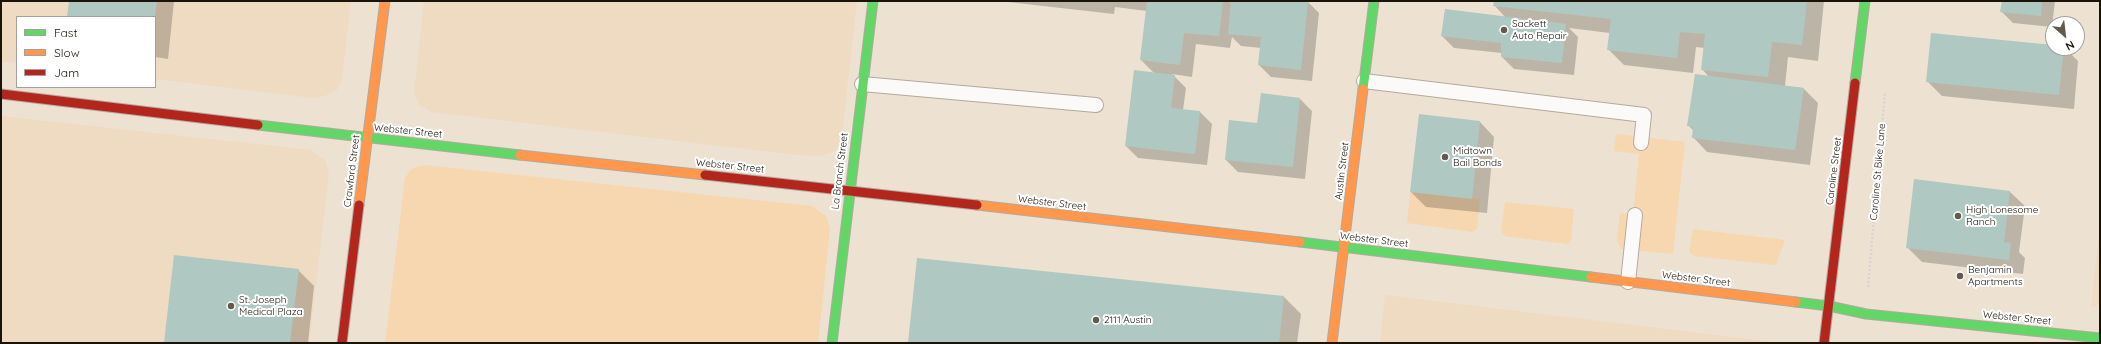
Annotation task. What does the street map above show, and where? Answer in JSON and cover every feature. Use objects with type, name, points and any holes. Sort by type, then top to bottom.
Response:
[{"type":"main road","name":"Crawford Street","points":[[342,343],[385,1]]},
{"type":"main road","name":"La Branch Street","points":[[832,343],[849,191],[873,1]]},
{"type":"main road","name":"Austin Street","points":[[1332,343],[1374,1]]},
{"type":"main road","name":"Caroline Street","points":[[1824,343],[1865,1]]},
{"type":"main road","name":"Webster Street","points":[[1,94],[367,137],[1344,247],[1829,306],[1866,314],[2100,338]]},
{"type":"lane","points":[[1364,81],[1644,114],[1641,143]]},
{"type":"lane","points":[[862,84],[1096,105]]},
{"type":"lane","points":[[1628,282],[1635,215]]},
{"type":"path","name":"Caroline St Bike Lane","points":[[1866,314],[1885,87]]},
{"type":"shaded area","points":[[1,1],[351,1],[342,79],[337,90],[325,96],[313,98],[156,79],[156,16],[16,16],[16,63],[1,62]]},
{"type":"shaded area","points":[[424,1],[857,1],[841,144],[832,153],[820,156],[797,155],[431,112],[419,105],[414,93]]},
{"type":"shaded area","points":[[1,116],[311,150],[325,160],[329,174],[309,343],[1,343]]},
{"type":"shaded area","points":[[1616,134],[1685,142],[1673,254],[1621,249],[1617,240],[1620,213],[1633,214],[1639,154],[1614,151]]},
{"type":"shaded area","points":[[424,165],[812,206],[826,216],[830,229],[818,343],[385,343],[405,178],[411,169]]},
{"type":"shaded area","points":[[1410,192],[1480,199],[1477,229],[1472,232],[1407,223]]},
{"type":"shaded area","points":[[1505,202],[1574,209],[1571,240],[1568,244],[1504,236],[1501,231]]},
{"type":"shaded area","points":[[2100,227],[2100,307],[2091,307]]},
{"type":"shaded area","points":[[1693,229],[1785,240],[1776,265],[1694,256],[1689,252]]},
{"type":"shaded area","points":[[1385,295],[1782,343],[1380,343]]},
{"type":"building","points":[[69,1],[157,1],[155,16],[67,16]]},
{"type":"building","points":[[1147,1],[1223,1],[1219,36],[1184,33],[1180,65],[1140,60]]},
{"type":"building","points":[[1231,1],[1308,1],[1301,70],[1258,65],[1261,37],[1228,34]]},
{"type":"building","points":[[1494,1],[1807,1],[1802,45],[1772,42],[1768,77],[1701,70],[1705,34],[1680,32],[1677,58],[1607,50],[1611,19],[1493,6]]},
{"type":"building","points":[[2002,1],[2042,1],[2041,16],[2000,12]]},
{"type":"building","name":"Sackett Auto Repair","points":[[1445,9],[1566,24],[1562,63],[1501,57],[1501,43],[1441,36]]},
{"type":"building","points":[[1931,33],[2045,44],[2045,56],[2063,56],[2059,95],[1926,82]]},
{"type":"building","points":[[1134,70],[1175,75],[1171,108],[1200,111],[1195,154],[1125,146]]},
{"type":"building","points":[[1695,74],[1804,88],[1795,150],[1692,138],[1693,127],[1687,126]]},
{"type":"building","points":[[1261,93],[1300,98],[1293,167],[1225,160],[1229,120],[1257,123]]},
{"type":"building","name":"Midtown Bail Bonds","points":[[1419,114],[1480,121],[1472,199],[1410,192]]},
{"type":"building","name":"High Lonesome Ranch","points":[[1914,179],[2010,191],[2004,242],[2011,243],[2009,260],[1906,248]]},
{"type":"building","name":"St. Joseph Medical Plaza","points":[[174,255],[299,269],[290,343],[164,343]]},
{"type":"building","name":"2111 Austin","points":[[917,258],[1284,296],[1279,343],[908,343]]},
{"type":"traffic: fast","points":[[832,343],[873,1]]},
{"type":"traffic: fast","points":[[1363,89],[1374,1]]},
{"type":"traffic: fast","points":[[1855,83],[1865,1]]},
{"type":"traffic: fast","points":[[258,125],[520,155]]},
{"type":"traffic: fast","points":[[1300,242],[1591,277]]},
{"type":"traffic: fast","points":[[1796,302],[1829,306],[1866,314],[2100,338]]},
{"type":"traffic: slow","points":[[359,205],[385,1]]},
{"type":"traffic: slow","points":[[1332,343],[1363,89]]},
{"type":"traffic: slow","points":[[520,155],[705,175]]},
{"type":"traffic: slow","points":[[977,205],[1300,242]]},
{"type":"traffic: slow","points":[[1591,277],[1796,302]]},
{"type":"traffic: jam","points":[[1824,343],[1855,83]]},
{"type":"traffic: jam","points":[[1,94],[258,125]]},
{"type":"traffic: jam","points":[[705,175],[977,205]]},
{"type":"traffic: jam","points":[[342,343],[359,205]]},
{"type":"place","name":"Sackett Auto Repair","points":[[1504,30]]},
{"type":"place","name":"Midtown Bail Bonds","points":[[1445,157]]},
{"type":"place","name":"High Lonesome Ranch","points":[[1958,216]]},
{"type":"place","name":"Benjamin Apartments","points":[[1960,276]]},
{"type":"place","name":"St. Joseph Medical Plaza","points":[[231,306]]},
{"type":"place","name":"2111 Austin","points":[[1096,320]]}]
